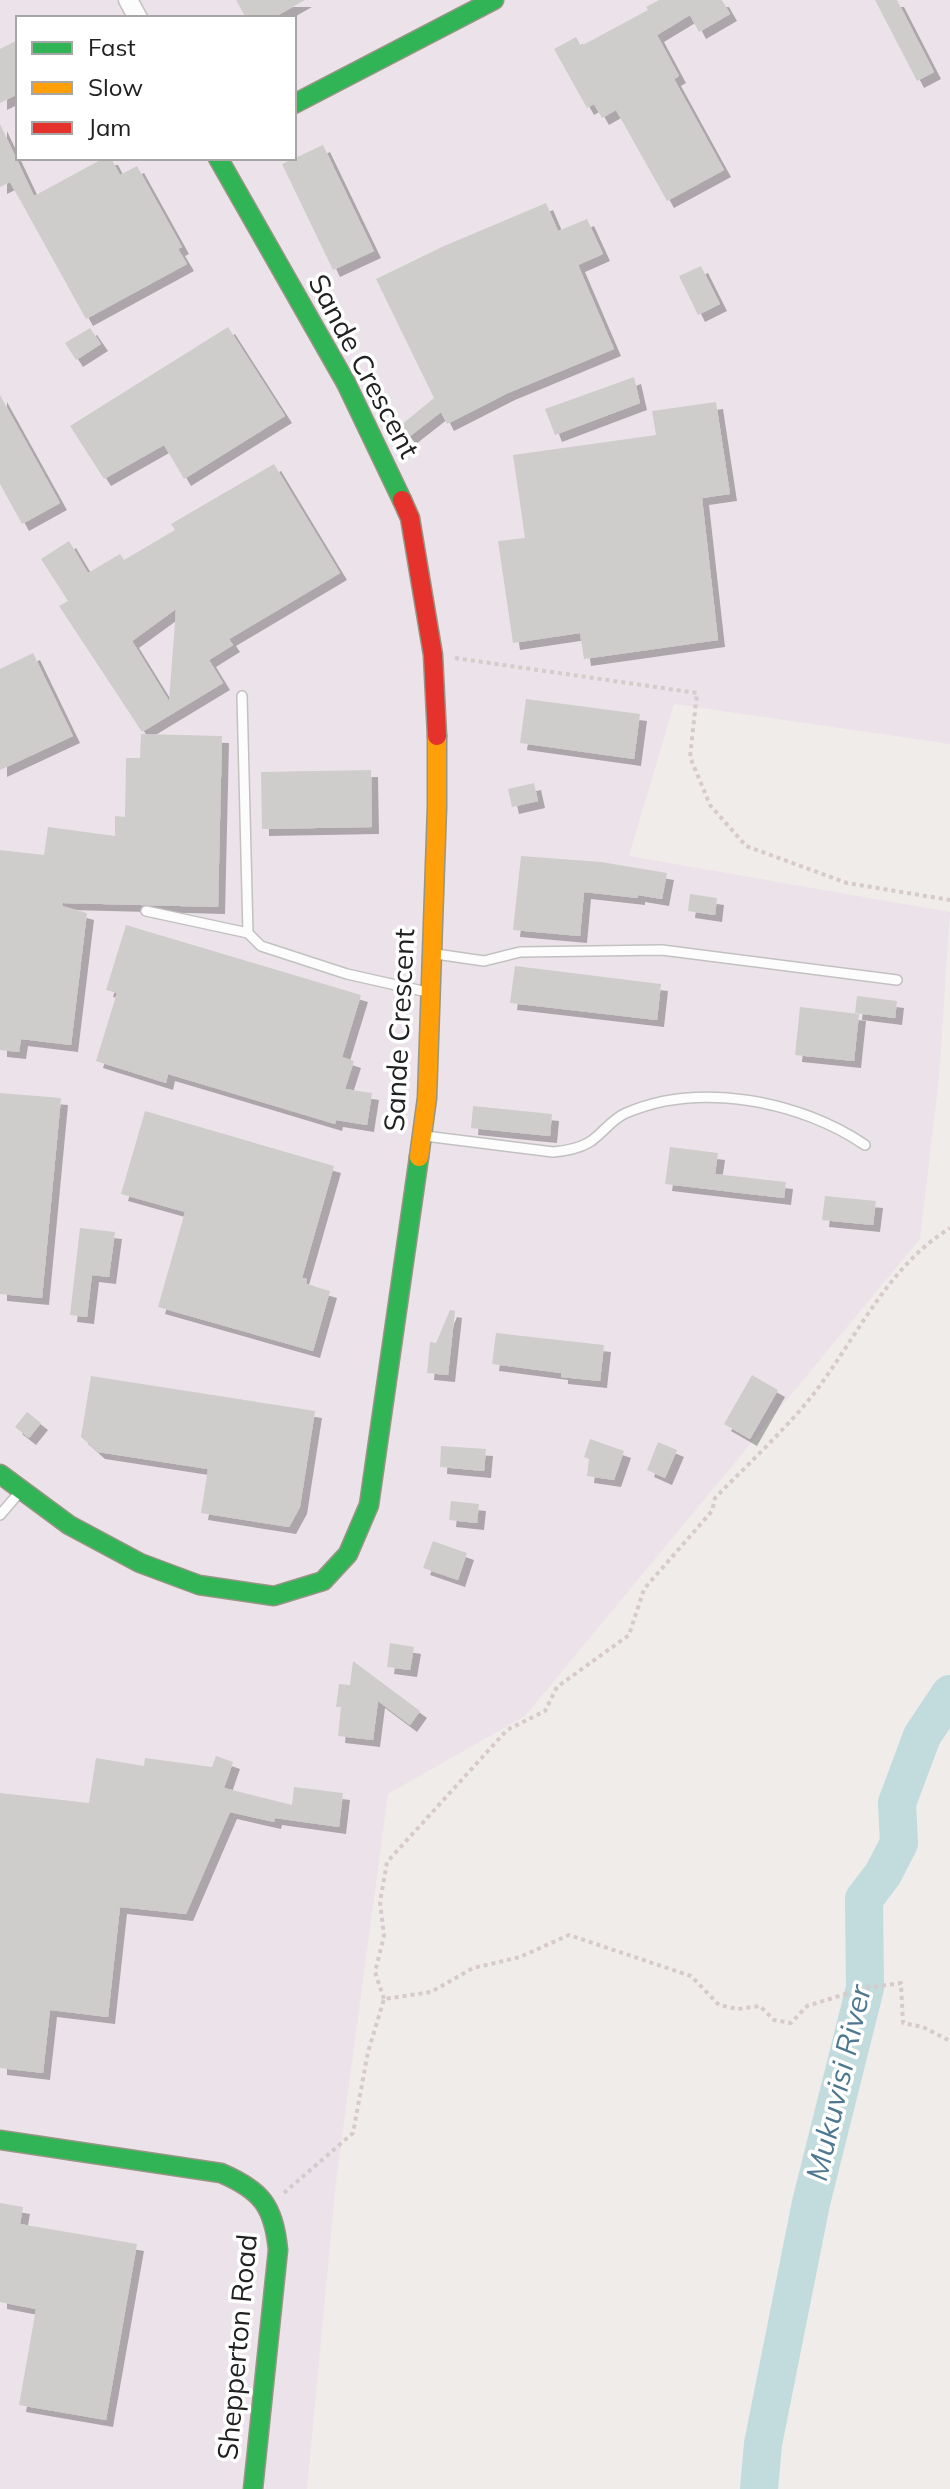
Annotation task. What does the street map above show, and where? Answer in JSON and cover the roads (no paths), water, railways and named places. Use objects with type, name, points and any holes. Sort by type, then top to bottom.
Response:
[{"type":"street","points":[[296,103],[494,0]]},
{"type":"street","name":"Sande Crescent","points":[[0,1474],[69,1525],[128,1557],[199,1585],[274,1596],[323,1581],[348,1554],[369,1505],[427,1098],[437,742],[433,655],[410,518],[346,383],[219,160]]},
{"type":"street","name":"Shepperton Road","points":[[0,2140],[221,2173],[246,2183],[270,2206],[277,2227],[278,2250],[253,2489]]},
{"type":"lane","points":[[242,696],[248,933]]},
{"type":"lane","points":[[146,911],[248,933],[261,946],[347,974],[430,993]]},
{"type":"lane","points":[[433,954],[484,961],[520,952],[662,950],[897,980]]},
{"type":"lane","points":[[421,1136],[553,1152],[572,1150],[591,1142],[611,1122],[628,1112],[683,1097],[766,1104],[810,1114],[865,1145]]},
{"type":"lane","points":[[0,1515],[21,1490]]},
{"type":"waterway","name":"Mukuvisi River","points":[[759,2489],[763,2444],[811,2203],[865,1988],[864,1899],[883,1874],[899,1843],[897,1803],[922,1736],[950,1694]]}]
